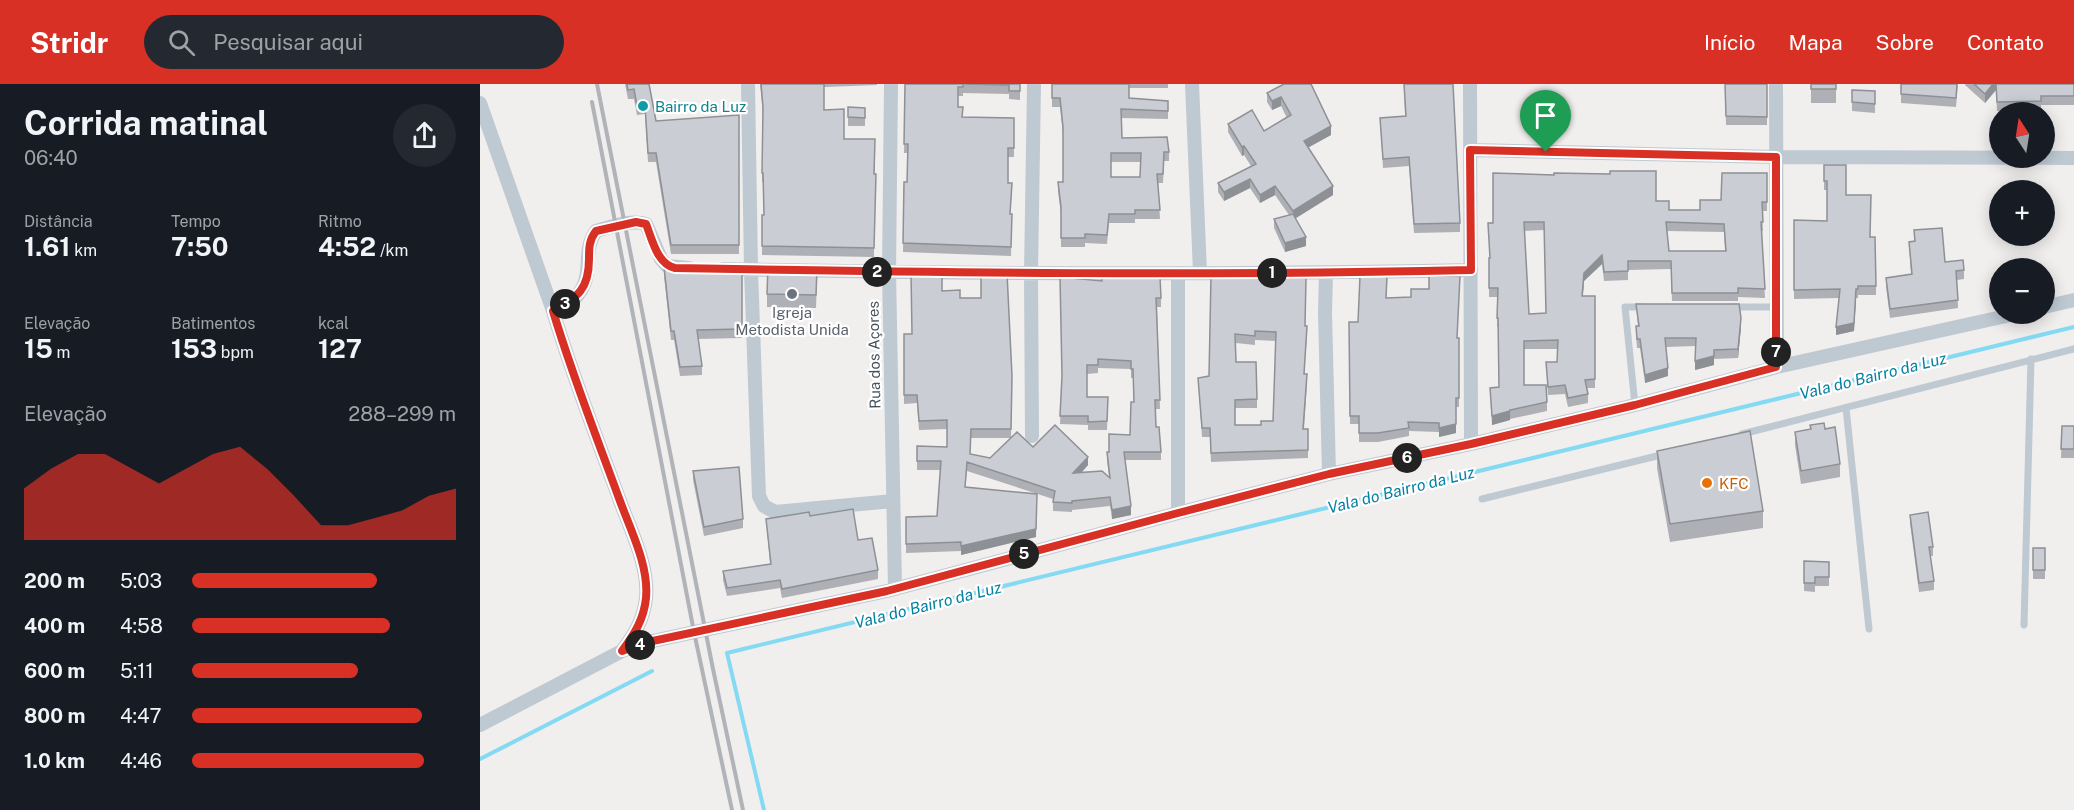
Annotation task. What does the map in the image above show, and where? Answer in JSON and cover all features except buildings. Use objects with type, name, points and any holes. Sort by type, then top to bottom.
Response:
[{"type":"street","points":[[748,84],[751,270],[759,496],[764,506],[775,512],[893,501]]},
{"type":"street","name":"Rua dos Açores","points":[[891,84],[889,272],[895,588]]},
{"type":"street","points":[[1032,436],[1031,273],[1034,84]]},
{"type":"street","points":[[1192,84],[1200,272]]},
{"type":"street","points":[[1470,84],[1471,444]]},
{"type":"street","points":[[1776,84],[1776,367]]},
{"type":"street","points":[[480,103],[646,581],[646,598],[642,617],[636,632],[622,651]]},
{"type":"street","points":[[1470,150],[1776,157],[2074,158]]},
{"type":"street","points":[[553,311],[573,301],[586,282],[589,245],[596,231],[636,222],[646,224],[661,259],[667,266],[751,270],[1031,273],[1326,273],[1471,270]]},
{"type":"street","points":[[1178,273],[1178,513]]},
{"type":"street","points":[[1326,273],[1329,474]]},
{"type":"street","points":[[2055,304],[2074,300]]},
{"type":"street","points":[[480,725],[622,651],[648,642],[895,588],[1329,474],[1471,444],[1635,405],[1776,367],[1989,320]]},
{"type":"lane","points":[[1635,405],[1625,307],[1648,307]]},
{"type":"lane","points":[[1730,307],[1776,307]]},
{"type":"lane","points":[[1731,437],[2074,349]]},
{"type":"lane","points":[[2024,625],[2031,359]]},
{"type":"lane","points":[[1846,408],[1869,629]]},
{"type":"lane","points":[[1482,499],[1674,452]]},
{"type":"waterway","name":"Vala do Bairro da Luz","points":[[764,810],[727,653],[2074,327]]},
{"type":"waterway","points":[[480,759],[652,671]]},
{"type":"railway","points":[[597,84],[743,810]]},
{"type":"railway","points":[[592,102],[694,632],[732,810]]},
{"type":"place","name":"Bairro da Luz","points":[[643,106]]},
{"type":"place","name":"Igreja Metodista Unida","points":[[792,294]]},
{"type":"place","name":"KFC","points":[[1707,483]]},
{"type":"route","points":[[1470,150],[1546,152],[1776,157],[1776,367],[1635,405],[1471,444],[1329,474],[887,591],[648,642],[622,651],[636,632],[642,617],[646,598],[646,581],[553,311],[573,301],[586,282],[589,270],[589,245],[596,231],[642,222],[646,224],[661,259],[667,266],[675,268],[1031,273],[1326,273],[1471,270],[1470,150]]}]
